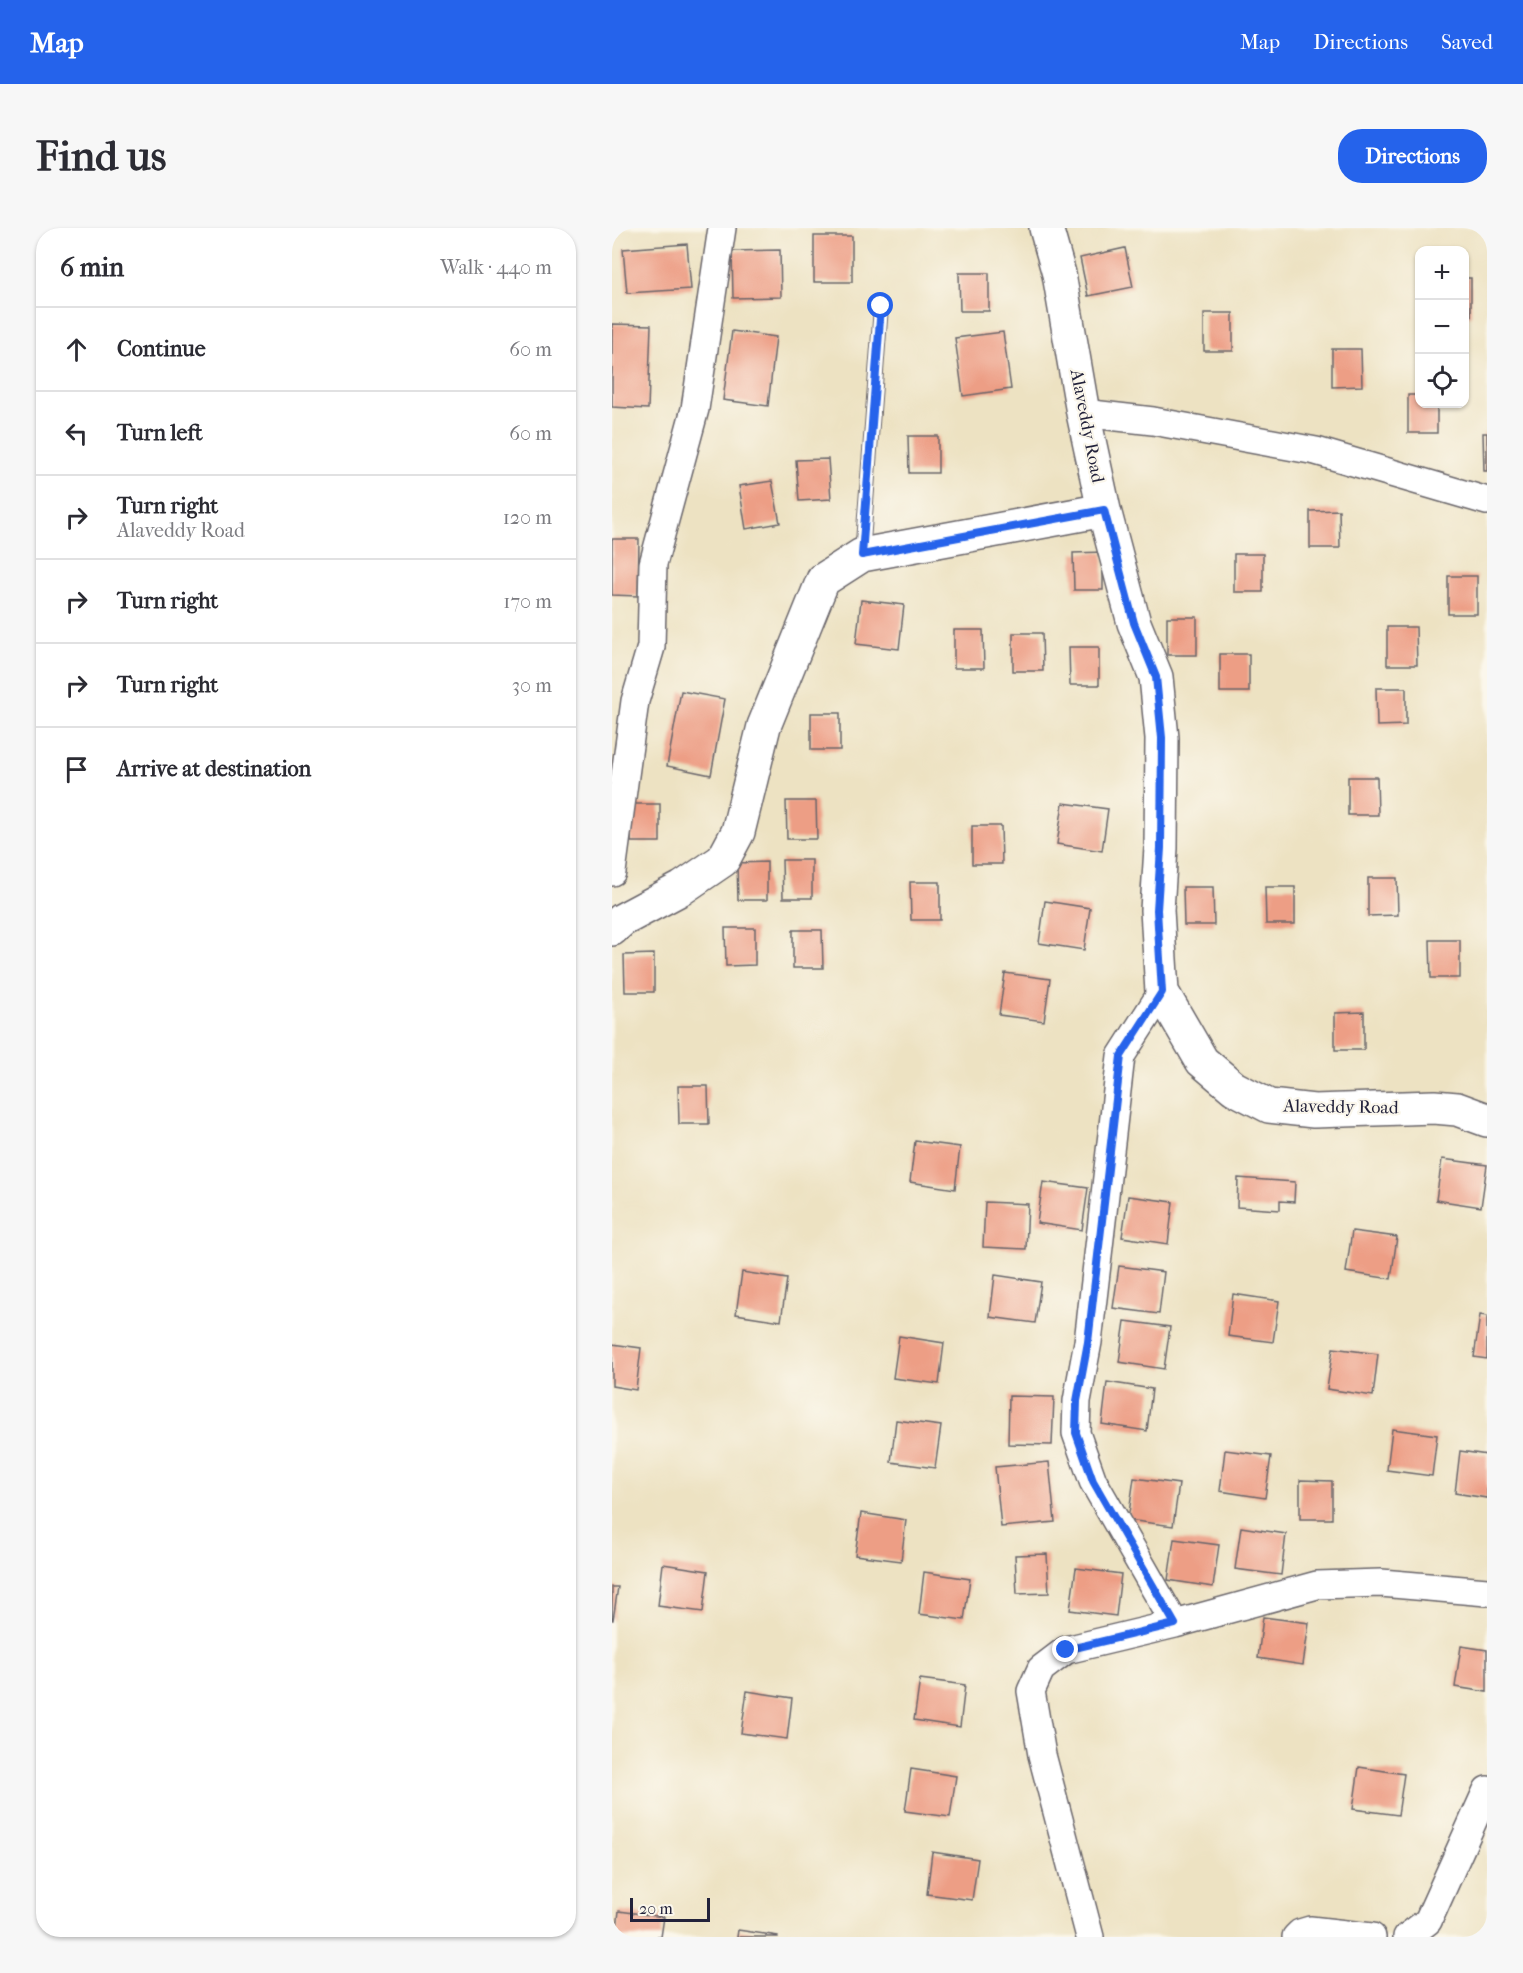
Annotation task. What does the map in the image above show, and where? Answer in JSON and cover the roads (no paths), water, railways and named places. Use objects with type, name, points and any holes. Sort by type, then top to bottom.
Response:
[{"type":"street","points":[[612,872],[635,701],[651,647],[652,564],[695,409],[722,228]]},
{"type":"street","name":"Alaveddy Road","points":[[1046,228],[1059,274],[1083,413],[1104,510],[1134,623],[1156,677],[1162,738],[1161,848],[1157,910],[1162,992],[1202,1061],[1234,1088],[1269,1106],[1314,1111],[1434,1107],[1457,1110],[1487,1120]]},
{"type":"street","points":[[1083,413],[1153,421],[1316,451],[1487,501]]},
{"type":"street","points":[[612,929],[622,920],[682,888],[723,860],[738,832],[764,726],[823,580],[862,555],[1104,510]]},
{"type":"street","points":[[1162,992],[1121,1056],[1088,1342],[1077,1401],[1076,1433],[1093,1481],[1175,1624]]},
{"type":"street","points":[[1090,1937],[1042,1755],[1031,1691],[1041,1669],[1066,1650],[1175,1624],[1317,1585],[1380,1583],[1487,1592]]},
{"type":"street","points":[[1407,1937],[1428,1922],[1487,1791]]},
{"type":"street","points":[[1296,1937],[1310,1930],[1372,1937]]},
{"type":"lane","points":[[862,555],[881,306]]}]
